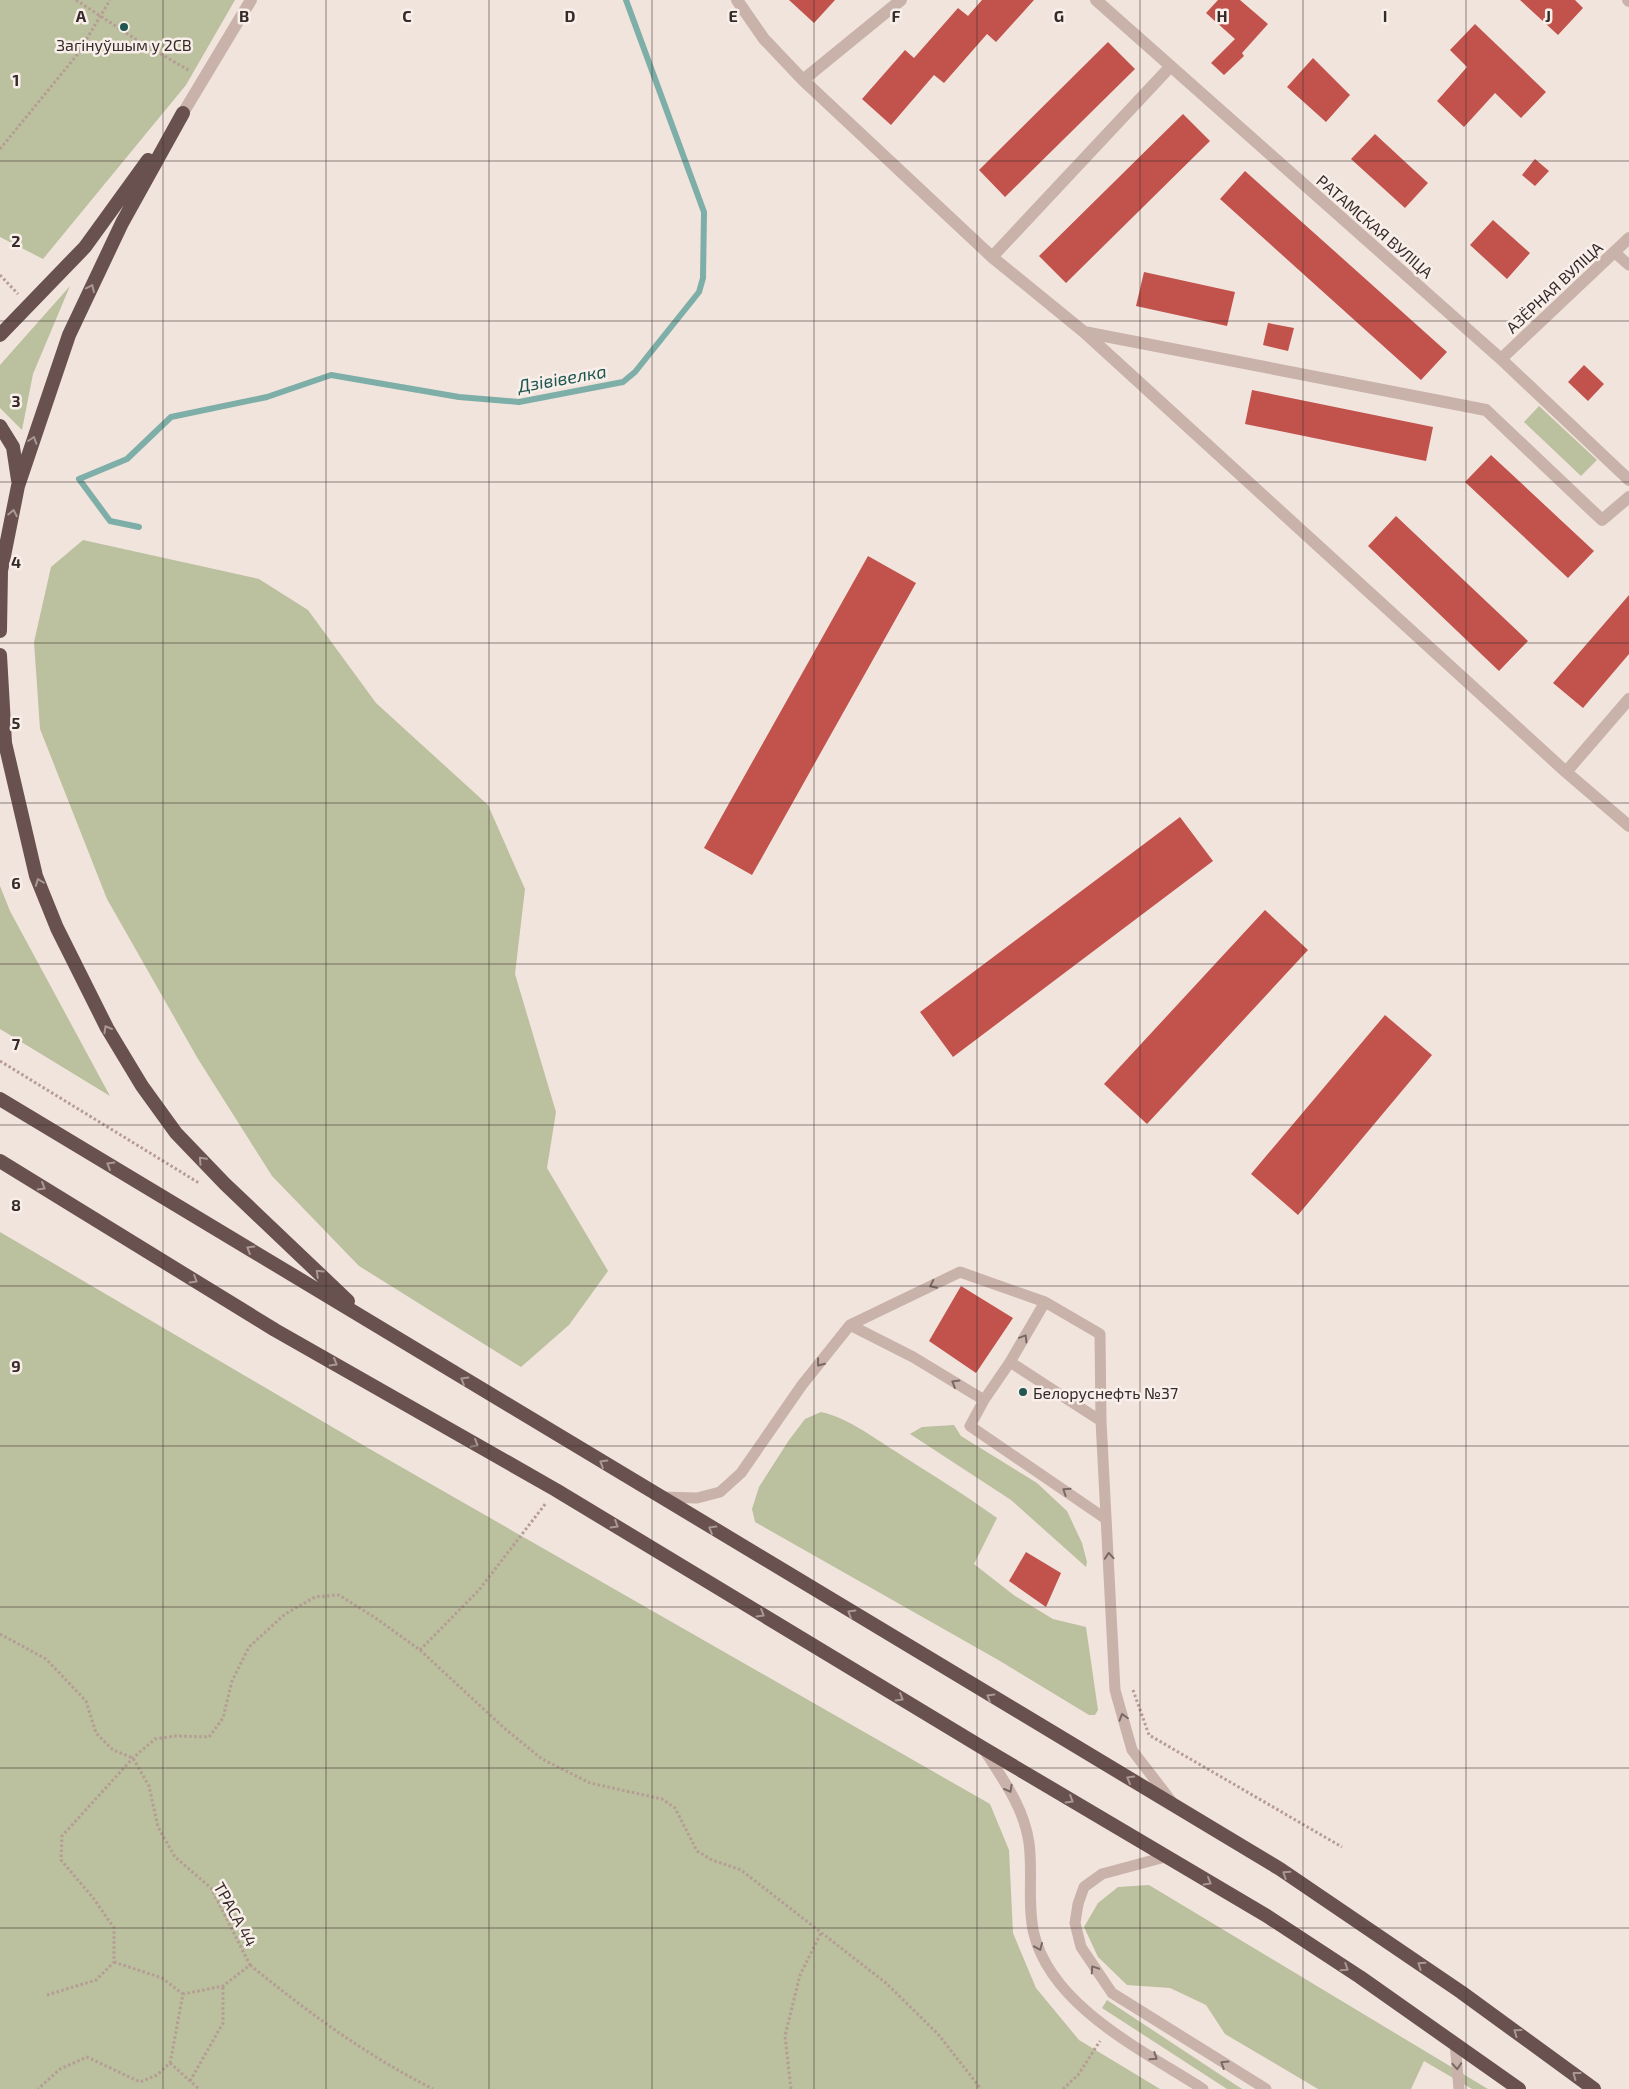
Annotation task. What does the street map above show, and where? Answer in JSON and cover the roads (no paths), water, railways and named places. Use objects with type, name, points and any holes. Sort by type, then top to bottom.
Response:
[{"type":"highway","points":[[1,333],[85,247],[183,113]]},
{"type":"highway","points":[[0,630],[1,571],[18,486],[69,335],[122,223],[183,113]]},
{"type":"highway","points":[[0,426],[13,446],[18,486]]},
{"type":"highway","points":[[0,655],[5,743],[36,876],[57,928],[106,1028],[142,1086],[176,1133],[225,1184],[367,1319]]},
{"type":"highway","points":[[0,1099],[1039,1726],[1173,1803],[1280,1870],[1461,1992],[1594,2089]]},
{"type":"highway","points":[[0,1161],[275,1330],[556,1490],[1165,1858],[1267,1916],[1455,2043],[1519,2089]]},
{"type":"street","points":[[183,113],[251,0]]},
{"type":"street","points":[[737,0],[764,39],[803,80],[992,257],[1084,332],[1566,772],[1629,826]]},
{"type":"street","points":[[803,80],[900,0]]},
{"type":"street","name":"РАТАМСКАЯ ВУЛІЦА","points":[[1096,0],[1170,68],[1501,359],[1629,480]]},
{"type":"street","points":[[992,257],[1170,68]]},
{"type":"street","name":"АЗЁРНАЯ ВУЛІЦА","points":[[1501,359],[1629,238]]},
{"type":"street","points":[[1084,332],[1486,410],[1602,520],[1629,497]]},
{"type":"street","points":[[1566,772],[1629,699]]},
{"type":"lane","points":[[1614,252],[1629,266]]},
{"type":"lane","points":[[660,1497],[697,1498],[720,1492],[741,1474],[802,1385],[850,1325],[960,1272],[1045,1302],[1100,1334],[1101,1421],[1115,1690],[1132,1750],[1173,1803]]},
{"type":"lane","points":[[1045,1302],[970,1426],[1106,1519]]},
{"type":"lane","points":[[850,1325],[913,1357],[984,1400]]},
{"type":"lane","points":[[1010,1362],[1101,1421]]},
{"type":"lane","points":[[983,1748],[1009,1789],[1025,1822],[1029,1844],[1033,1933],[1047,1966],[1075,2000],[1093,2018],[1202,2089]]},
{"type":"lane","points":[[1165,1858],[1102,1874],[1084,1887],[1078,1904],[1075,1924],[1081,1947],[1112,1993],[1266,2089]]},
{"type":"lane","points":[[1455,2043],[1458,2089]]},
{"type":"waterway","name":"Дзівівелка","points":[[139,527],[110,521],[79,479],[127,459],[171,417],[267,397],[331,375],[459,397],[519,402],[623,382],[635,372],[699,292],[703,278],[704,212],[626,0]]},
{"type":"place","name":"Загінуўшым у 2СВ","points":[[124,27]]},
{"type":"place","name":"Белоруснефть №37","points":[[1023,1392]]}]
